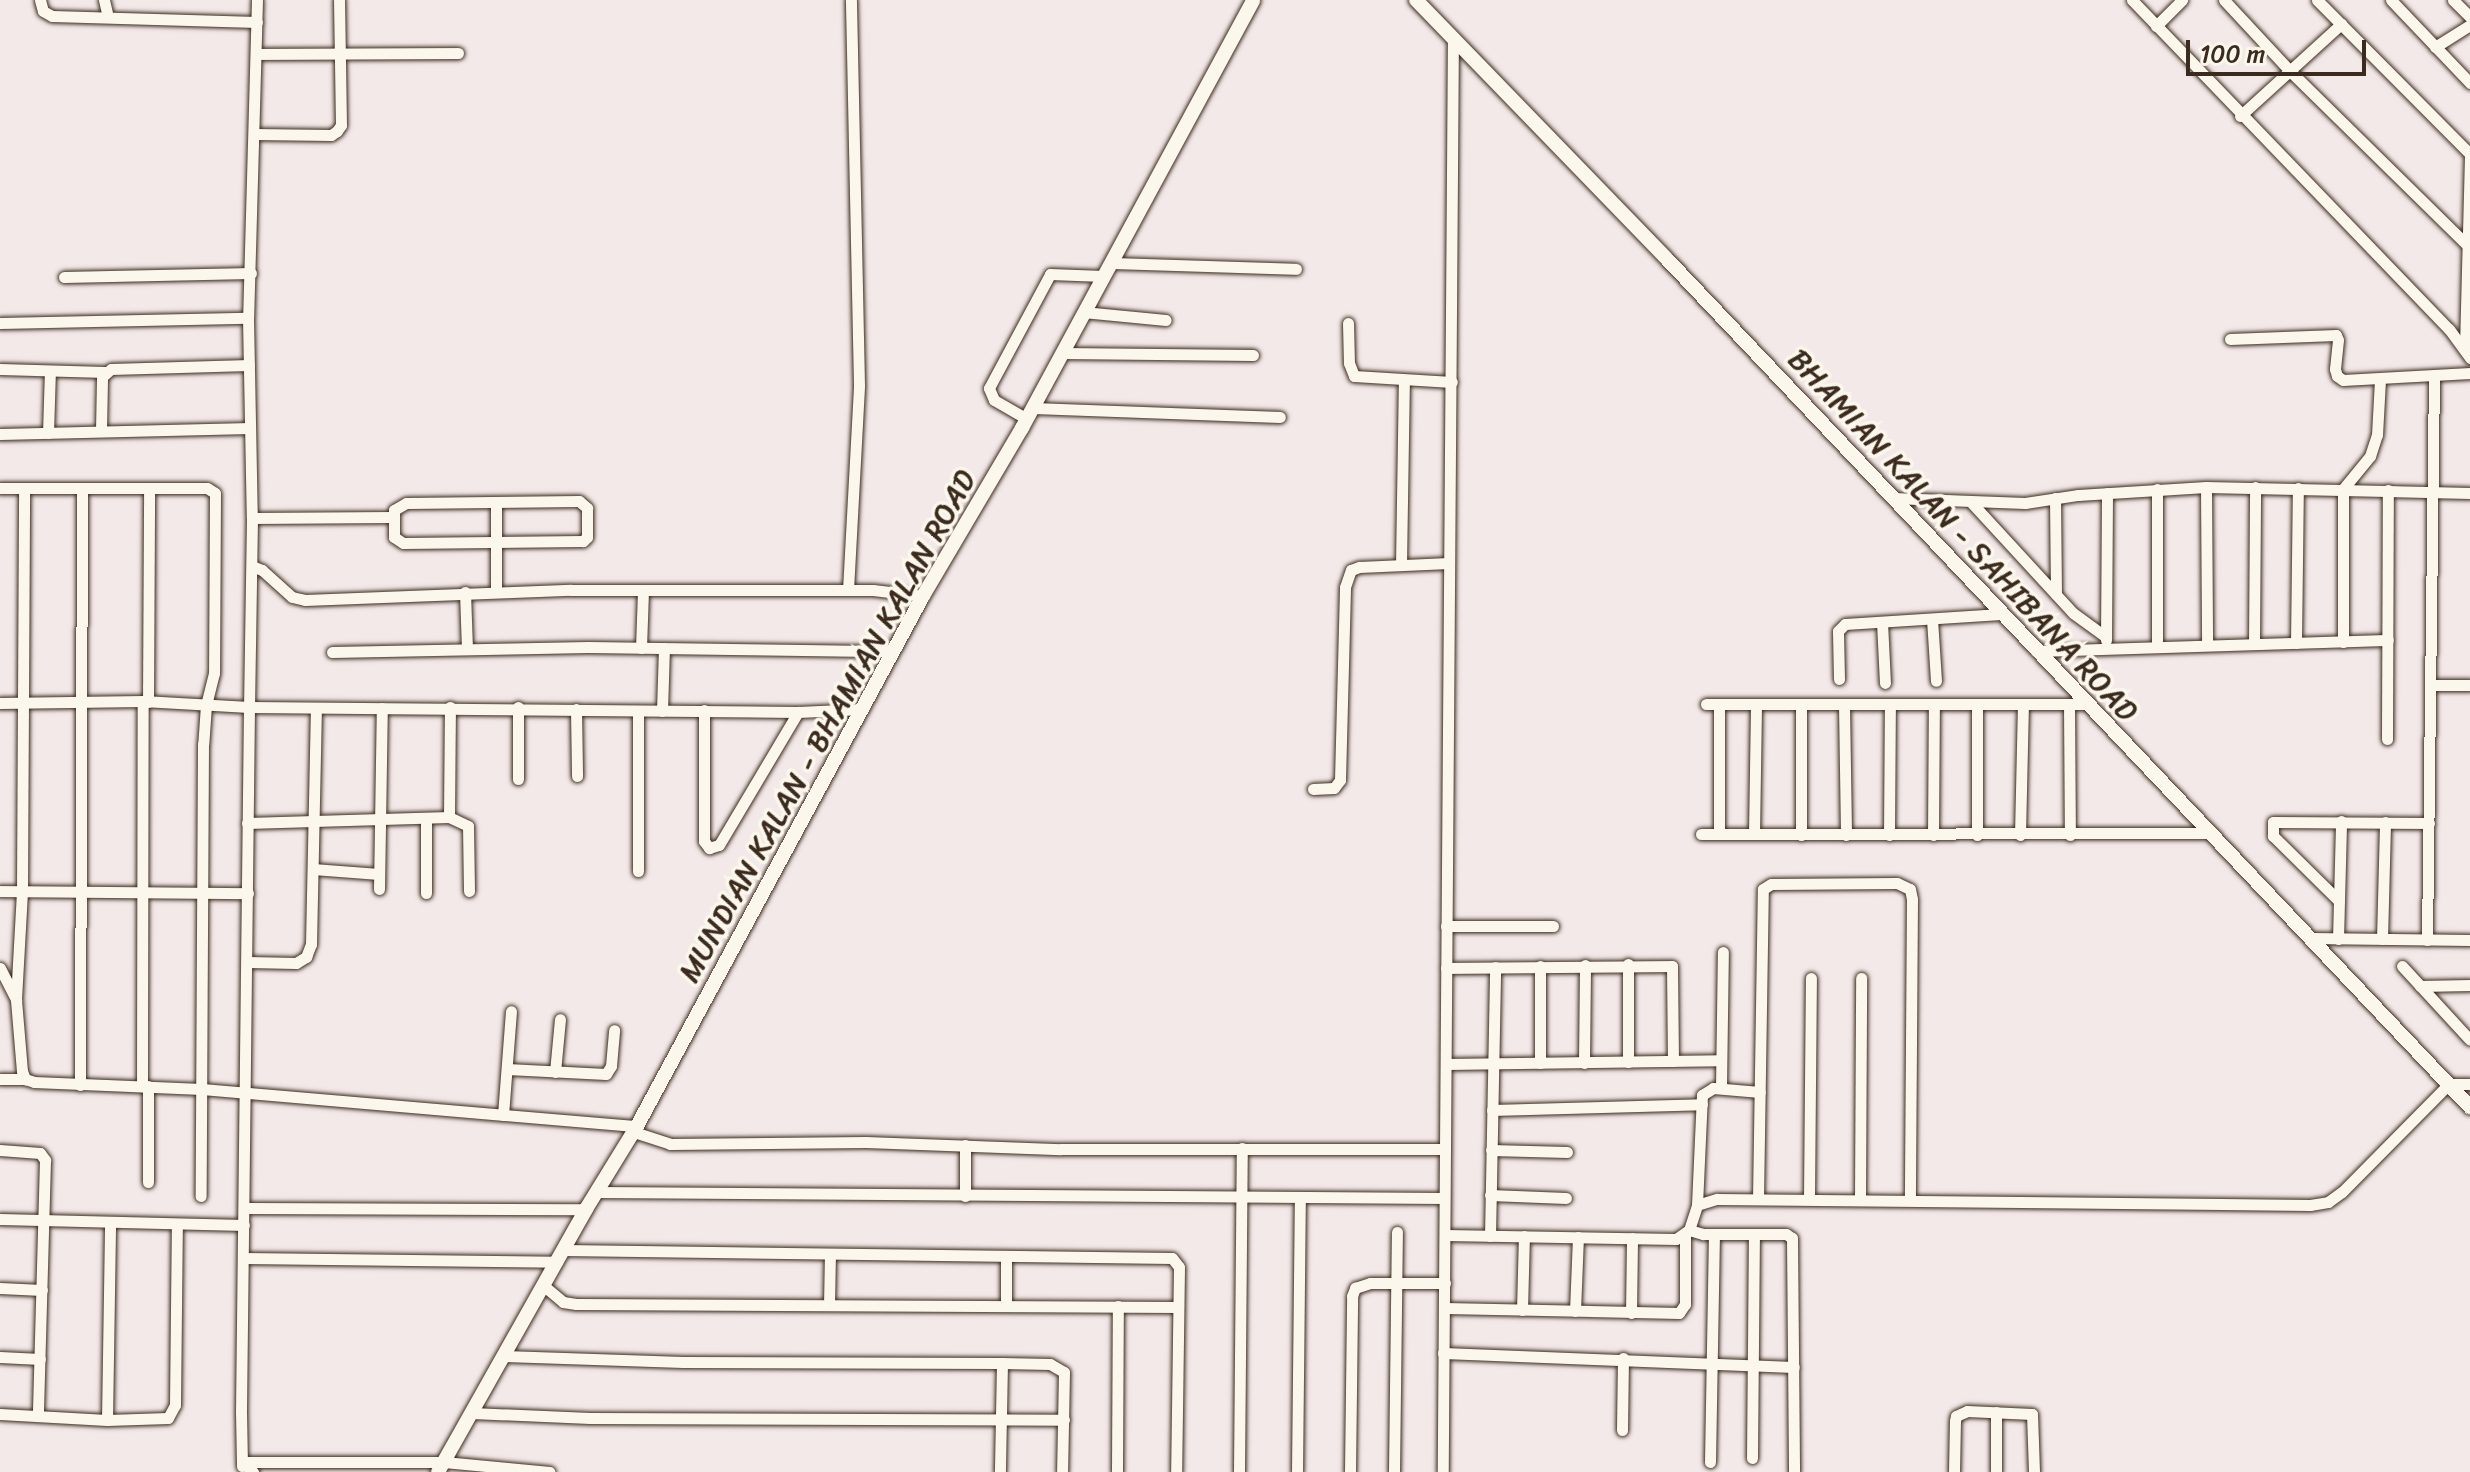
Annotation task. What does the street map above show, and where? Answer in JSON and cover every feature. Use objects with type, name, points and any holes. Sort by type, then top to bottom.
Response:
[{"type":"street","points":[[40,0],[43,11],[52,16],[257,22]]},
{"type":"street","points":[[104,0],[108,17]]},
{"type":"street","points":[[242,1467],[252,566],[248,318],[257,0]]},
{"type":"street","points":[[254,134],[331,135],[341,125],[339,0]]},
{"type":"street","points":[[848,590],[859,385],[851,0]]},
{"type":"street","name":"MUNDIAN KALAN - BHAMIAN KALAN ROAD","points":[[441,1467],[586,1209],[636,1129],[923,596],[1030,414],[1253,0]]},
{"type":"street","name":"BHAMIAN KALAN - SAHIBANA ROAD","points":[[1416,0],[2470,1107]]},
{"type":"street","points":[[2132,0],[2468,353]]},
{"type":"street","points":[[2156,26],[2182,0]]},
{"type":"street","points":[[2224,0],[2291,72],[2469,248]]},
{"type":"street","points":[[2317,0],[2470,154],[2468,353]]},
{"type":"street","points":[[2391,0],[2470,83]]},
{"type":"street","points":[[2453,0],[2470,17]]},
{"type":"street","points":[[2240,116],[2341,24]]},
{"type":"street","points":[[2435,47],[2470,25]]},
{"type":"street","points":[[1443,1472],[1453,38]]},
{"type":"street","points":[[256,54],[458,53]]},
{"type":"street","points":[[1280,417],[1030,414],[994,400],[989,388],[1050,274],[1106,269],[1296,269]]},
{"type":"street","points":[[64,277],[251,273]]},
{"type":"street","points":[[1083,312],[1166,320]]},
{"type":"street","points":[[0,323],[248,318]]},
{"type":"street","points":[[1348,323],[1349,363],[1354,376],[1452,382]]},
{"type":"street","points":[[2230,339],[2331,334],[2338,340],[2337,376],[2343,380],[2470,373]]},
{"type":"street","points":[[1062,353],[1253,355]]},
{"type":"street","points":[[0,369],[105,372],[249,365]]},
{"type":"street","points":[[48,433],[50,371]]},
{"type":"street","points":[[101,431],[105,372]]},
{"type":"street","points":[[2427,940],[2434,377]]},
{"type":"street","points":[[2343,642],[2343,489],[2370,456],[2380,379]]},
{"type":"street","points":[[1401,565],[1404,380]]},
{"type":"street","points":[[0,434],[250,428]]},
{"type":"street","points":[[1892,498],[2025,503],[2107,493],[2206,487],[2470,493]]},
{"type":"street","points":[[2206,487],[2207,645]]},
{"type":"street","points":[[2254,644],[2255,487]]},
{"type":"street","points":[[0,488],[207,488],[215,493],[214,673],[206,705],[202,893],[201,1196]]},
{"type":"street","points":[[24,488],[22,891],[16,1000],[25,1079]]},
{"type":"street","points":[[80,1085],[82,488]]},
{"type":"street","points":[[148,1182],[140,892],[149,488]]},
{"type":"street","points":[[2296,643],[2298,488]]},
{"type":"street","points":[[2157,489],[2157,647]]},
{"type":"street","points":[[2387,739],[2388,490]]},
{"type":"street","points":[[2106,643],[2107,493]]},
{"type":"street","points":[[2055,498],[2056,594]]},
{"type":"street","points":[[579,501],[587,508],[587,537],[583,541],[397,542],[393,517],[398,505],[406,503],[579,501]]},
{"type":"street","points":[[1970,501],[2073,613],[2106,643]]},
{"type":"street","points":[[496,502],[496,591]]},
{"type":"street","points":[[252,518],[393,517]]},
{"type":"street","points":[[1313,789],[1334,788],[1340,780],[1347,577],[1359,567],[1449,563]]},
{"type":"street","points":[[252,566],[262,570],[292,597],[305,600],[496,591],[892,590],[923,596]]},
{"type":"street","points":[[641,648],[643,591]]},
{"type":"street","points":[[465,592],[467,649]]},
{"type":"street","points":[[1839,679],[1840,627],[2001,614]]},
{"type":"street","points":[[1932,619],[1936,681]]},
{"type":"street","points":[[1882,622],[1885,683]]},
{"type":"street","points":[[2036,651],[2106,643],[2157,647],[2388,640]]},
{"type":"street","points":[[332,652],[641,648],[893,651]]},
{"type":"street","points":[[662,711],[664,648]]},
{"type":"street","points":[[2432,685],[2470,685]]},
{"type":"street","points":[[0,703],[82,701],[249,707],[518,707],[638,711],[798,712],[863,709]]},
{"type":"street","points":[[1719,834],[1712,704],[2085,704]]},
{"type":"street","points":[[1754,834],[1756,704]]},
{"type":"street","points":[[1801,704],[1801,835]]},
{"type":"street","points":[[2069,704],[2070,835]]},
{"type":"street","points":[[1844,705],[1846,835]]},
{"type":"street","points":[[1889,835],[1890,705]]},
{"type":"street","points":[[1933,835],[1934,705]]},
{"type":"street","points":[[1977,705],[1977,835]]},
{"type":"street","points":[[2020,835],[2023,706]]},
{"type":"street","points":[[449,817],[450,707]]},
{"type":"street","points":[[518,707],[518,779]]},
{"type":"street","points":[[248,962],[282,965],[306,957],[311,944],[316,708]]},
{"type":"street","points":[[379,889],[382,708]]},
{"type":"street","points":[[576,709],[577,776]]},
{"type":"street","points":[[704,710],[704,841],[709,848],[719,845],[798,712]]},
{"type":"street","points":[[638,711],[638,871]]},
{"type":"street","points":[[247,823],[449,817],[468,826],[469,891]]},
{"type":"street","points":[[426,819],[426,893]]},
{"type":"street","points":[[2339,901],[2273,836],[2271,826],[2278,820],[2429,823]]},
{"type":"street","points":[[2338,939],[2341,821]]},
{"type":"street","points":[[2382,939],[2385,822]]},
{"type":"street","points":[[1701,834],[2208,833]]},
{"type":"street","points":[[313,869],[379,874]]},
{"type":"street","points":[[1758,1199],[1763,889],[1771,884],[1905,885],[1910,889],[1910,1200]]},
{"type":"street","points":[[0,891],[248,893]]},
{"type":"street","points":[[1446,926],[1553,926]]},
{"type":"street","points":[[2311,938],[2470,940]]},
{"type":"street","points":[[1721,1088],[1723,952]]},
{"type":"street","points":[[1446,968],[1666,963],[1674,970],[1673,1061]]},
{"type":"street","points":[[1628,964],[1628,1062]]},
{"type":"street","points":[[1584,1063],[1585,965]]},
{"type":"street","points":[[1540,966],[1540,1063]]},
{"type":"street","points":[[2402,966],[2470,1040]]},
{"type":"street","points":[[1490,1236],[1495,967]]},
{"type":"street","points":[[0,968],[16,1000]]},
{"type":"street","points":[[1809,1199],[1811,978]]},
{"type":"street","points":[[1860,1199],[1861,978]]},
{"type":"street","points":[[2420,986],[2470,985]]},
{"type":"street","points":[[503,1115],[511,1011]]},
{"type":"street","points":[[555,1072],[560,1019]]},
{"type":"street","points":[[507,1069],[606,1074],[611,1066],[614,1030]]},
{"type":"street","points":[[1446,1064],[1721,1060]]},
{"type":"street","points":[[0,1079],[202,1089],[503,1115],[636,1129],[670,1144],[1445,1149]]},
{"type":"street","points":[[1697,1205],[1717,1199],[1860,1199],[2310,1205],[2328,1202],[2342,1192],[2449,1084],[2470,1084]]},
{"type":"street","points":[[1445,1308],[1674,1314],[1683,1310],[1687,1233],[1697,1205],[1705,1090],[1721,1088],[1760,1092]]},
{"type":"street","points":[[1492,1110],[1702,1104]]},
{"type":"street","points":[[965,1145],[965,1196]]},
{"type":"street","points":[[1239,1472],[1242,1148]]},
{"type":"street","points":[[0,1150],[44,1156],[38,1416]]},
{"type":"street","points":[[1491,1150],[1567,1152]]},
{"type":"street","points":[[596,1192],[1241,1199],[1444,1198]]},
{"type":"street","points":[[1490,1195],[1566,1198]]},
{"type":"street","points":[[1297,1472],[1300,1198]]},
{"type":"street","points":[[244,1208],[586,1209]]},
{"type":"street","points":[[0,1219],[244,1225]]},
{"type":"street","points":[[107,1420],[110,1223]]},
{"type":"street","points":[[0,1414],[160,1420],[173,1413],[177,1225]]},
{"type":"street","points":[[1394,1472],[1397,1232]]},
{"type":"street","points":[[1445,1235],[1676,1239],[1687,1233],[1792,1238],[1794,1472]]},
{"type":"street","points":[[1710,1462],[1714,1235]]},
{"type":"street","points":[[1752,1458],[1754,1235]]},
{"type":"street","points":[[1522,1310],[1524,1236]]},
{"type":"street","points":[[1575,1311],[1578,1237]]},
{"type":"street","points":[[1631,1313],[1632,1238]]},
{"type":"street","points":[[244,1258],[830,1254],[1172,1258],[1179,1267],[1176,1472]]},
{"type":"street","points":[[829,1305],[830,1254]]},
{"type":"street","points":[[1006,1256],[1006,1305]]},
{"type":"street","points":[[1350,1472],[1352,1296],[1361,1284],[1445,1283]]},
{"type":"street","points":[[544,1286],[563,1302],[576,1304],[1178,1307]]},
{"type":"street","points":[[0,1288],[42,1290]]},
{"type":"street","points":[[1117,1472],[1118,1306]]},
{"type":"street","points":[[1443,1353],[1794,1367]]},
{"type":"street","points":[[504,1356],[683,1362],[1002,1363],[1058,1366],[1065,1380],[1062,1472]]},
{"type":"street","points":[[0,1357],[40,1359]]},
{"type":"street","points":[[1622,1430],[1623,1358]]},
{"type":"street","points":[[1000,1472],[1002,1363]]},
{"type":"street","points":[[1954,1472],[1956,1416],[1967,1411],[2032,1414],[2034,1472]]},
{"type":"street","points":[[1996,1412],[1996,1472]]},
{"type":"street","points":[[472,1413],[604,1419],[1064,1420]]},
{"type":"street","points":[[242,1467],[441,1467],[550,1472]]},
{"type":"street","points":[[242,1467],[253,1472]]}]
